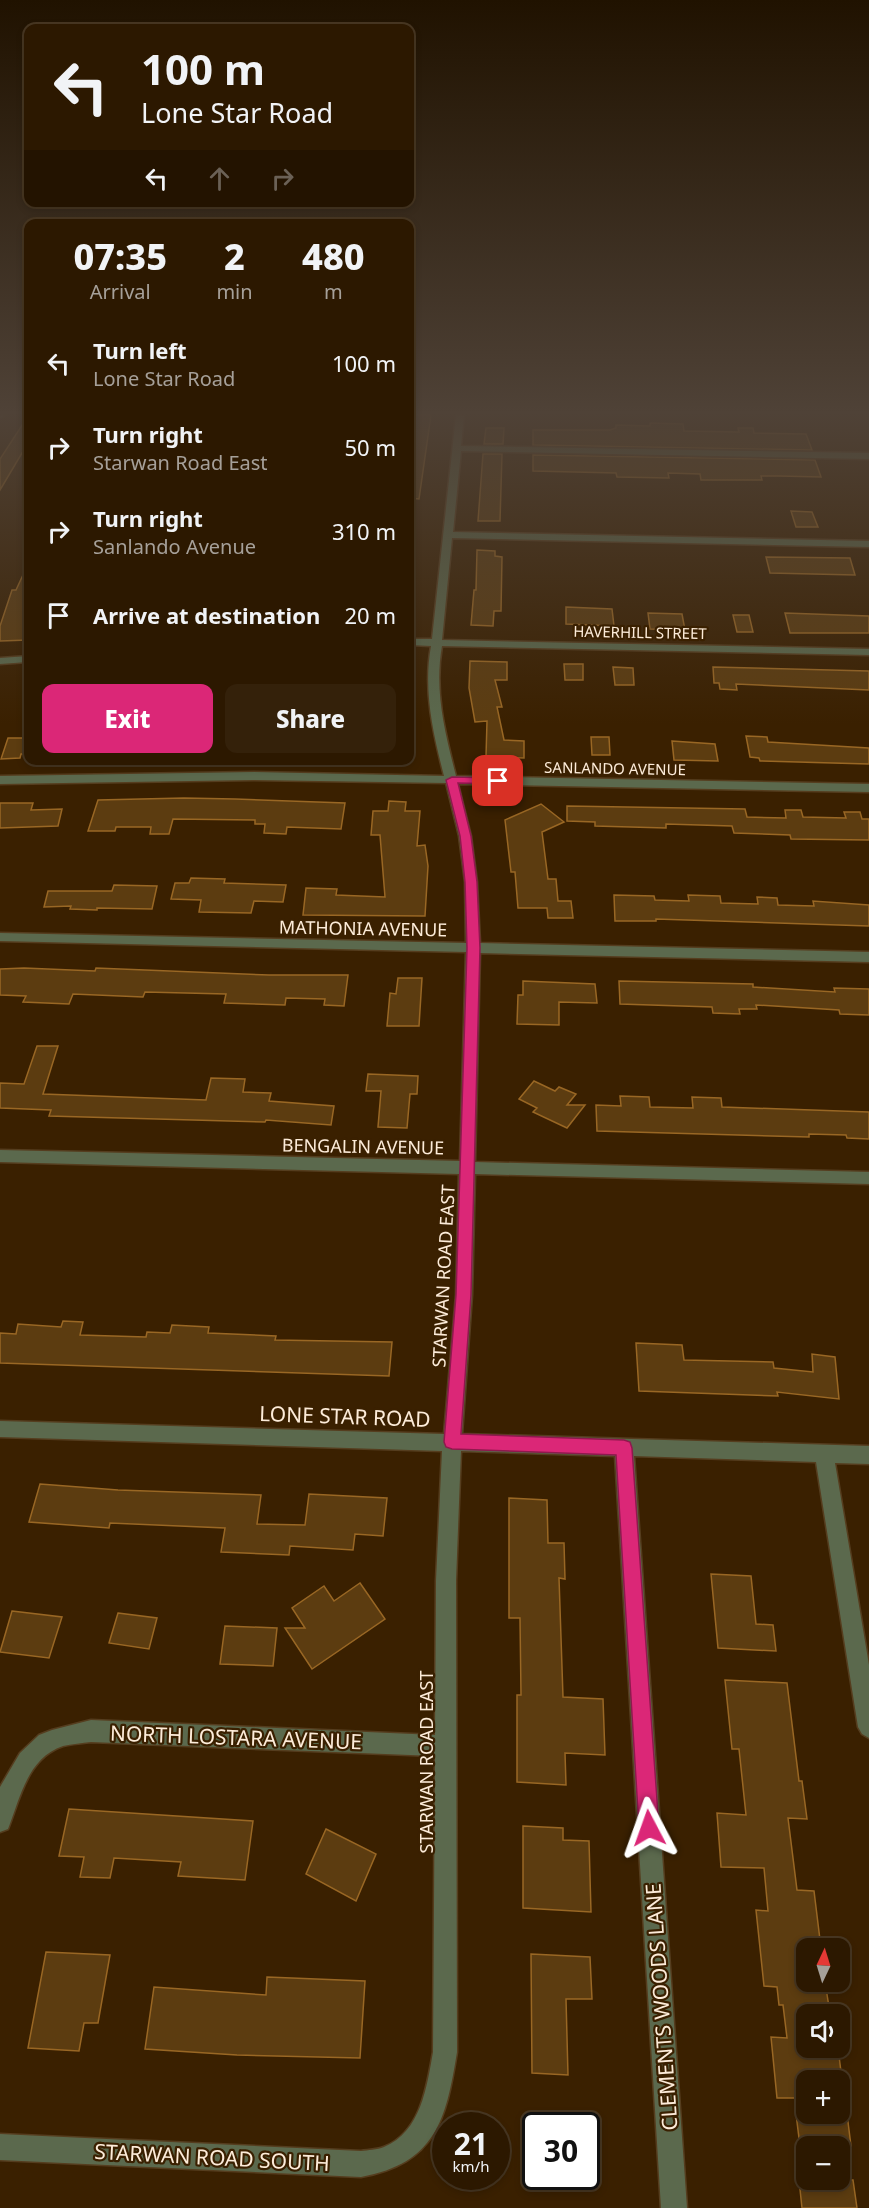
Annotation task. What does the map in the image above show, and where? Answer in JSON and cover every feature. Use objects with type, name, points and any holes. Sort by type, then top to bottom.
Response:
[{"type":"street","name":"STARWAN ROAD EAST","points":[[418,2139],[437,2100],[445,2052],[446,1581],[452,1442],[464,1295],[473,948],[471,882],[465,836],[440,733],[434,697],[433,666],[438,642],[450,518]]},
{"type":"street","points":[[448,535],[869,544]]},
{"type":"street","name":"HAVERHILL STREET","points":[[414,642],[869,652]]},
{"type":"street","points":[[0,661],[24,659]]},
{"type":"street","name":"SANLANDO AVENUE","points":[[0,780],[218,776],[869,788]]},
{"type":"street","name":"MATHONIA AVENUE","points":[[0,937],[869,957]]},
{"type":"street","name":"BENGALIN AVENUE","points":[[0,1156],[869,1178]]},
{"type":"street","name":"LONE STAR ROAD","points":[[0,1428],[869,1455]]},
{"type":"street","name":"CLEMENTS WOODS LANE","points":[[624,1448],[674,2208]]},
{"type":"street","points":[[824,1454],[869,1727]]},
{"type":"street","name":"NORTH LOSTARA AVENUE","points":[[0,1821],[16,1776],[33,1754],[58,1737],[91,1731],[445,1746]]},
{"type":"street","name":"STARWAN ROAD SOUTH","points":[[0,2147],[361,2164],[392,2157],[418,2139]]},
{"type":"building","points":[[478,518],[500,518],[500,521],[478,521]]},
{"type":"building","points":[[793,518],[814,518],[818,527],[796,527]]},
{"type":"building","points":[[477,550],[495,551],[495,556],[502,557],[501,611],[494,611],[493,626],[471,625],[474,590],[476,590]]},
{"type":"building","points":[[766,557],[850,558],[855,575],[770,573]]},
{"type":"building","points":[[24,573],[24,640],[0,641],[0,626],[12,590],[16,590]]},
{"type":"building","points":[[566,607],[612,609],[614,626],[566,624]]},
{"type":"building","points":[[648,613],[682,614],[685,630],[650,629]]},
{"type":"building","points":[[785,613],[869,616],[869,633],[790,633]]},
{"type":"building","points":[[733,615],[749,615],[753,632],[737,632]]},
{"type":"building","points":[[470,661],[507,662],[507,680],[495,680],[502,707],[497,707],[504,740],[524,741],[524,758],[486,757],[487,721],[475,722],[469,688]]},
{"type":"building","points":[[564,664],[583,664],[583,680],[565,680]]},
{"type":"building","points":[[613,667],[633,668],[634,685],[615,685]]},
{"type":"building","points":[[713,667],[869,671],[869,690],[736,684],[737,690],[720,689],[719,683],[714,683]]},
{"type":"building","points":[[746,736],[767,737],[768,742],[869,748],[869,764],[760,761],[759,758],[750,757]]},
{"type":"building","points":[[591,737],[609,737],[610,755],[592,755]]},
{"type":"building","points":[[8,738],[24,738],[24,754],[21,754],[20,758],[1,759]]},
{"type":"building","points":[[672,741],[715,744],[718,761],[674,760]]},
{"type":"building","points":[[184,798],[345,803],[341,829],[287,827],[286,834],[264,833],[265,824],[255,824],[255,820],[173,819],[169,834],[150,834],[151,827],[116,827],[115,831],[88,831],[98,800]]},
{"type":"building","points":[[389,801],[406,802],[405,811],[420,811],[417,846],[425,845],[428,866],[425,916],[303,915],[306,888],[337,889],[336,895],[385,897],[380,835],[371,835],[373,811],[388,811]]},
{"type":"building","points":[[0,803],[33,803],[31,810],[62,809],[58,826],[0,828]]},
{"type":"building","points":[[541,804],[564,822],[542,832],[548,879],[556,879],[558,901],[571,901],[573,918],[548,918],[547,908],[518,908],[515,872],[511,872],[505,820]]},
{"type":"building","points":[[567,806],[745,809],[747,817],[786,818],[785,810],[801,810],[803,817],[846,818],[844,812],[860,812],[862,819],[869,819],[869,840],[791,839],[790,835],[734,833],[732,826],[666,824],[666,828],[595,826],[595,822],[567,821]]},
{"type":"building","points":[[191,878],[225,879],[224,883],[286,885],[283,902],[254,901],[251,913],[199,912],[201,900],[171,899],[175,883],[189,883]]},
{"type":"building","points":[[114,885],[157,886],[152,909],[97,908],[97,910],[70,909],[71,906],[44,907],[48,891],[112,891]]},
{"type":"building","points":[[614,895],[654,896],[655,900],[689,901],[688,895],[720,896],[721,903],[758,904],[757,897],[777,898],[778,905],[814,906],[813,901],[869,905],[869,926],[656,919],[656,921],[615,921]]},
{"type":"building","points":[[0,969],[348,975],[344,1006],[324,1005],[325,999],[286,998],[285,1005],[224,1003],[226,994],[145,992],[143,997],[73,994],[69,1004],[23,1002],[26,996],[0,995]]},
{"type":"building","points":[[398,978],[422,978],[419,1026],[387,1026],[390,993],[396,994]]},
{"type":"building","points":[[523,981],[595,984],[597,1003],[559,1002],[559,1025],[517,1024],[518,995],[523,995]]},
{"type":"building","points":[[619,981],[753,984],[753,987],[835,992],[834,988],[869,989],[869,1015],[840,1014],[839,1010],[756,1005],[757,1009],[739,1009],[740,1014],[713,1013],[712,1007],[620,1004]]},
{"type":"building","points":[[37,1046],[58,1046],[43,1094],[206,1100],[211,1078],[245,1079],[243,1092],[271,1093],[269,1101],[334,1106],[331,1125],[266,1120],[265,1122],[49,1116],[51,1110],[0,1108],[0,1083],[24,1084]]},
{"type":"building","points":[[368,1074],[418,1076],[417,1094],[410,1094],[407,1128],[378,1127],[381,1091],[366,1091]]},
{"type":"building","points":[[534,1081],[555,1091],[559,1087],[576,1094],[567,1105],[585,1105],[567,1128],[533,1112],[537,1108],[519,1099]]},
{"type":"building","points":[[620,1096],[649,1097],[650,1107],[693,1108],[692,1097],[721,1098],[722,1107],[869,1112],[869,1139],[847,1138],[846,1135],[809,1134],[809,1137],[597,1131],[596,1105],[621,1106]]},
{"type":"building","points":[[63,1321],[83,1322],[80,1335],[146,1337],[147,1332],[170,1333],[172,1325],[209,1327],[208,1333],[276,1336],[275,1340],[392,1342],[389,1376],[0,1363],[0,1333],[16,1334],[18,1324],[61,1327]]},
{"type":"building","points":[[636,1343],[682,1345],[684,1360],[773,1362],[774,1368],[813,1372],[812,1354],[835,1357],[839,1399],[777,1392],[778,1396],[639,1391]]},
{"type":"building","points":[[40,1484],[118,1490],[261,1495],[257,1524],[305,1525],[309,1494],[387,1498],[383,1536],[355,1534],[353,1550],[290,1546],[289,1555],[221,1552],[225,1528],[110,1523],[109,1528],[29,1522]]},
{"type":"building","points":[[509,1498],[547,1500],[548,1543],[564,1543],[565,1579],[559,1578],[563,1697],[603,1699],[605,1755],[565,1753],[566,1785],[517,1782],[517,1695],[521,1695],[520,1618],[509,1618]]},
{"type":"building","points":[[711,1574],[751,1576],[756,1624],[773,1625],[776,1651],[718,1648]]},
{"type":"building","points":[[360,1583],[385,1619],[312,1669],[285,1628],[305,1628],[292,1608],[324,1586],[334,1601]]},
{"type":"building","points":[[12,1611],[62,1617],[49,1658],[0,1652]]},
{"type":"building","points":[[118,1613],[157,1618],[149,1649],[109,1643]]},
{"type":"building","points":[[225,1626],[277,1628],[273,1666],[220,1664]]},
{"type":"building","points":[[725,1680],[787,1683],[799,1781],[802,1781],[807,1819],[788,1818],[797,1890],[814,1891],[820,1938],[796,1938],[796,1992],[827,1992],[829,2004],[796,2004],[796,2058],[839,2058],[841,2070],[796,2070],[796,2098],[777,2098],[771,2037],[787,2038],[783,2005],[779,2005],[777,1987],[764,1986],[756,1910],[768,1911],[764,1868],[721,1867],[717,1813],[746,1815],[739,1749],[732,1749]]},
{"type":"building","points":[[69,1809],[253,1821],[245,1880],[178,1876],[181,1862],[114,1858],[110,1878],[80,1877],[84,1857],[59,1856]]},
{"type":"building","points":[[523,1826],[563,1828],[563,1840],[589,1841],[591,1912],[523,1908]]},
{"type":"building","points":[[326,1829],[376,1854],[356,1901],[306,1874]]},
{"type":"building","points":[[46,1952],[110,1955],[98,2023],[84,2023],[79,2051],[28,2048]]},
{"type":"building","points":[[531,1954],[590,1957],[592,1999],[566,1999],[568,2075],[532,2073]]},
{"type":"building","points":[[267,1977],[365,1981],[360,2058],[237,2055],[145,2049],[154,1987],[266,1995]]},
{"type":"building","points":[[797,2124],[848,2124],[850,2136],[799,2136]]},
{"type":"building","points":[[850,2180],[853,2180],[857,2208],[802,2208],[800,2190],[850,2190]]},
{"type":"route","points":[[498,781],[452,780],[465,836],[471,882],[473,948],[464,1295],[452,1442],[624,1448],[649,1828]]}]
